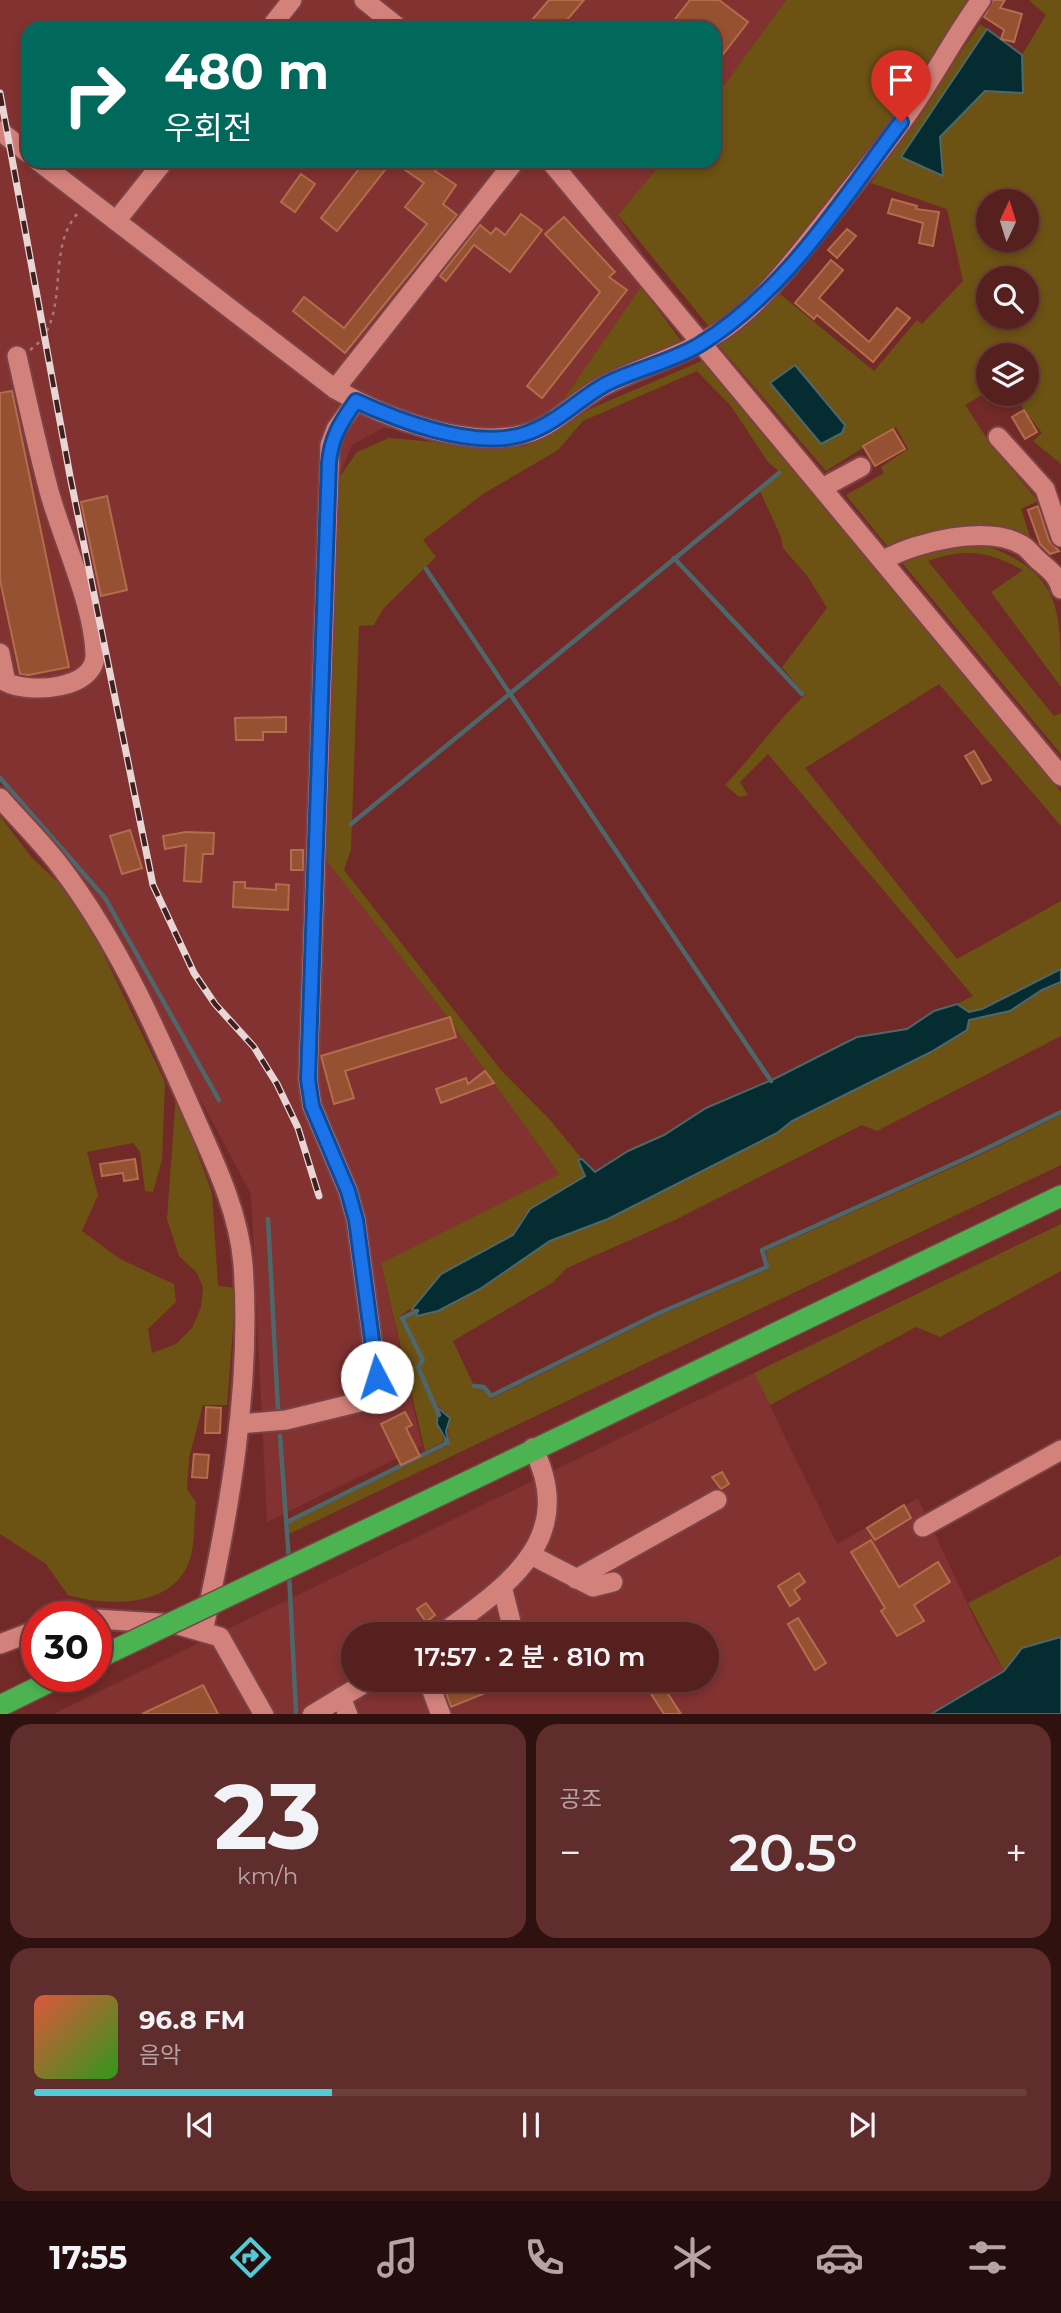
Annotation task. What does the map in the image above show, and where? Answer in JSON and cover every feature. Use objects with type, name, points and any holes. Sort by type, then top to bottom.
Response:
[{"type":"highway","points":[[112,1651],[1061,1196]]},
{"type":"highway","points":[[0,1706],[28,1692]]},
{"type":"street","points":[[276,21],[292,0]]},
{"type":"street","points":[[364,0],[390,21]]},
{"type":"street","points":[[47,168],[335,389],[384,414],[440,430],[467,436],[507,437],[538,429],[608,383],[683,354],[701,344],[756,303],[813,236],[915,104],[981,0]]},
{"type":"street","points":[[0,131],[21,148]]},
{"type":"street","points":[[117,221],[159,168]]},
{"type":"street","points":[[335,389],[509,168]]},
{"type":"street","points":[[556,168],[1061,776]]},
{"type":"street","points":[[0,653],[6,682],[37,690],[74,682],[85,674],[95,656],[87,614],[49,491],[17,356]]},
{"type":"street","points":[[239,1424],[286,1420],[364,1401],[370,1395],[377,1377],[356,1220],[348,1191],[312,1106],[308,1079],[330,445],[336,429],[356,401]]},
{"type":"street","points":[[998,437],[1045,489],[1061,537]]},
{"type":"street","points":[[822,488],[860,467]]},
{"type":"street","points":[[884,560],[930,541],[982,537],[1022,545],[1060,579]]},
{"type":"street","points":[[0,798],[58,862],[118,954],[172,1063],[223,1185],[243,1262],[244,1326],[239,1424],[203,1632]]},
{"type":"street","points":[[458,1622],[503,1590],[533,1556],[546,1516],[547,1493],[543,1468],[533,1448]]},
{"type":"street","points":[[923,1527],[1061,1450]]},
{"type":"street","points":[[576,1579],[717,1500]]},
{"type":"street","points":[[533,1556],[593,1587],[613,1582]]},
{"type":"street","points":[[503,1590],[511,1622]]},
{"type":"street","points":[[112,1620],[175,1624],[220,1637],[264,1714]]},
{"type":"street","points":[[0,1644],[21,1636]]},
{"type":"street","points":[[0,1652],[21,1645]]},
{"type":"street","points":[[312,1714],[344,1706],[358,1692]]},
{"type":"street","points":[[433,1692],[441,1714]]},
{"type":"path","points":[[17,356],[35,346],[51,320],[60,251],[75,216],[90,201]]},
{"type":"shaded area","points":[[0,0],[786,0],[721,89],[721,21],[21,21],[21,168],[657,168],[618,215],[653,270],[544,427],[416,431],[383,428],[352,445],[338,479],[326,860],[439,1006],[559,1174],[381,1263],[422,1446],[267,1522],[251,1194],[72,859],[0,780]]},
{"type":"shaded area","points":[[786,0],[976,0],[908,104],[770,279],[711,329],[618,215],[657,168],[721,168],[721,89]]},
{"type":"shaded area","points":[[1029,0],[1061,0],[1061,464],[1033,441],[1042,433],[1021,406],[1039,406],[1039,343],[976,343],[976,399],[965,405],[990,443],[1038,501],[1021,509],[1032,543],[913,538],[888,547],[846,495],[884,473],[881,467],[908,449],[896,427],[826,471],[719,346],[780,294],[874,371],[917,320],[922,324],[963,281],[947,209],[871,183],[980,24],[987,29],[901,156],[943,176],[940,137],[985,91],[1023,93],[1022,55],[1046,15]],"holes":[[[795,365],[845,424],[770,383]]]},
{"type":"shaded area","points":[[641,287],[685,346],[544,427]]},
{"type":"shaded area","points":[[704,360],[1061,792],[1061,826],[939,684],[805,768],[957,959],[1061,901],[1061,969],[982,1009],[969,1012],[957,1004],[973,996],[768,754],[740,782],[748,795],[739,797],[725,785],[805,695],[782,667],[827,608],[808,577],[783,548],[781,537],[760,491],[781,473],[768,462],[731,406],[697,371],[583,421],[558,450],[483,494],[423,540],[436,557],[383,609],[374,625],[359,626],[351,850],[344,870],[501,1070],[551,1121],[582,1159],[578,1160],[586,1176],[524,1215],[513,1235],[441,1274],[419,1302],[400,1316],[421,1360],[416,1366],[436,1410],[437,1424],[444,1441],[425,1451],[381,1263],[559,1174],[439,1006],[326,860],[338,479],[357,452],[389,438],[505,448],[526,446],[592,408]]},
{"type":"shaded area","points":[[982,544],[1028,567],[1042,580],[1051,596],[1060,635],[1061,687],[991,592],[1023,570],[987,555],[977,554],[954,554],[928,561],[1054,716],[1061,713],[1061,754],[903,564],[930,549]]},
{"type":"shaded area","points":[[0,816],[32,858],[64,888],[93,932],[165,1082],[162,1160],[153,1192],[145,1191],[140,1152],[133,1143],[87,1152],[98,1195],[82,1231],[120,1259],[174,1284],[176,1302],[148,1329],[152,1353],[176,1344],[192,1328],[201,1307],[203,1287],[197,1273],[179,1256],[167,1219],[176,1094],[212,1193],[218,1286],[236,1288],[227,1405],[203,1405],[189,1458],[187,1489],[196,1502],[194,1539],[185,1570],[174,1584],[159,1594],[123,1602],[68,1595],[46,1564],[0,1534]]},
{"type":"shaded area","points":[[1061,982],[1061,1036],[877,1131],[862,1125],[675,1220],[567,1268],[552,1283],[453,1341],[475,1388],[483,1389],[491,1399],[661,1315],[769,1269],[766,1251],[974,1158],[1061,1115],[1061,1165],[289,1534],[289,1523],[449,1445],[447,1414],[433,1399],[427,1387],[420,1367],[425,1360],[404,1318],[417,1313],[418,1316],[438,1311],[480,1289],[550,1241],[608,1219],[777,1133],[792,1121],[931,1052],[967,1030],[969,1021],[1026,1002],[1042,990]]},
{"type":"shaded area","points":[[1061,1224],[1061,1271],[940,1337],[916,1327],[770,1405],[754,1373]]},
{"type":"shaded area","points":[[754,1373],[837,1544],[918,1498],[981,1633],[1004,1671],[933,1714],[53,1714],[98,1692],[112,1692],[112,1685]]},
{"type":"shaded area","points":[[1061,1555],[1061,1637],[1022,1648],[1004,1671],[968,1603]]},
{"type":"water","points":[[987,29],[1022,55],[1023,93],[985,91],[940,137],[943,176],[901,157]]},
{"type":"water","points":[[795,365],[845,425],[842,433],[821,444],[770,383]]},
{"type":"water","points":[[1061,969],[1061,982],[1042,990],[1010,1011],[969,1020],[967,1030],[931,1052],[792,1121],[777,1133],[608,1219],[550,1241],[480,1289],[438,1311],[417,1316],[417,1311],[412,1309],[441,1274],[513,1235],[530,1209],[585,1176],[578,1160],[582,1159],[595,1172],[628,1151],[664,1135],[706,1108],[774,1079],[857,1037],[907,1029],[934,1011],[957,1004],[969,1012],[982,1009]]},
{"type":"water","points":[[438,1408],[450,1418],[446,1431],[449,1445],[437,1424]]},
{"type":"water","points":[[1061,1637],[1061,1714],[931,1714],[1004,1671],[1022,1648]]},
{"type":"building","points":[[549,0],[584,0],[566,21],[531,21]]},
{"type":"building","points":[[690,0],[719,0],[748,22],[721,57],[721,21],[674,21]]},
{"type":"building","points":[[993,0],[1005,0],[1000,8],[1022,14],[1014,42],[1001,39],[1004,30],[984,17]]},
{"type":"building","points":[[360,168],[386,168],[337,231],[321,218]]},
{"type":"building","points":[[402,168],[437,168],[435,171],[456,185],[443,204],[457,215],[345,353],[293,311],[304,297],[344,328],[427,224],[405,207],[424,183]]},
{"type":"building","points":[[301,174],[315,184],[295,212],[281,202]]},
{"type":"building","points":[[892,199],[917,206],[916,209],[939,212],[933,246],[919,243],[923,223],[888,213]]},
{"type":"building","points":[[521,214],[542,230],[510,272],[474,245],[446,281],[440,276],[480,225],[491,234],[496,228],[505,235]]},
{"type":"building","points":[[564,217],[615,272],[609,277],[627,290],[542,398],[527,386],[600,292],[545,234]]},
{"type":"building","points":[[847,229],[856,236],[837,258],[828,250]]},
{"type":"building","points":[[831,260],[843,270],[819,298],[869,342],[897,308],[910,318],[873,362],[817,315],[814,319],[795,303]]},
{"type":"building","points":[[12,391],[69,667],[29,675],[20,674],[0,580],[0,393]]},
{"type":"building","points":[[1024,410],[1037,432],[1025,439],[1012,417]]},
{"type":"building","points":[[893,429],[905,449],[875,466],[863,446]]},
{"type":"building","points":[[107,496],[127,590],[101,596],[81,502]]},
{"type":"building","points":[[1038,506],[1049,541],[1059,551],[1050,554],[1040,544],[1028,510]]},
{"type":"building","points":[[286,717],[286,732],[263,732],[263,740],[236,740],[235,718]]},
{"type":"building","points":[[974,751],[991,780],[982,784],[965,756]]},
{"type":"building","points":[[130,830],[142,868],[122,874],[110,836]]},
{"type":"building","points":[[186,832],[214,833],[213,854],[203,854],[201,882],[184,881],[186,845],[165,849],[163,836]]},
{"type":"building","points":[[291,850],[303,850],[303,870],[291,870]]},
{"type":"building","points":[[234,882],[245,882],[245,888],[276,890],[276,884],[289,885],[288,910],[233,907]]},
{"type":"building","points":[[450,1017],[456,1037],[345,1071],[354,1098],[334,1104],[321,1056]]},
{"type":"building","points":[[485,1071],[494,1083],[441,1103],[436,1089],[466,1078],[468,1084]]},
{"type":"building","points":[[135,1159],[138,1179],[124,1181],[123,1173],[102,1176],[100,1164]]},
{"type":"building","points":[[206,1407],[221,1408],[220,1433],[205,1433]]},
{"type":"building","points":[[405,1412],[412,1425],[406,1428],[420,1456],[401,1465],[381,1424]]},
{"type":"building","points":[[194,1454],[209,1455],[207,1478],[192,1477]]},
{"type":"building","points":[[722,1472],[729,1484],[721,1489],[712,1477]]},
{"type":"building","points":[[904,1505],[911,1518],[875,1540],[867,1528]]},
{"type":"building","points":[[871,1540],[899,1587],[938,1562],[950,1582],[914,1605],[924,1621],[897,1636],[881,1611],[885,1608],[851,1552]]},
{"type":"building","points":[[799,1573],[805,1582],[794,1590],[800,1599],[790,1606],[778,1586]]},
{"type":"building","points":[[426,1603],[435,1615],[426,1622],[417,1609]]},
{"type":"building","points":[[798,1618],[826,1663],[815,1670],[788,1624]]},
{"type":"building","points":[[203,1685],[218,1714],[142,1714]]},
{"type":"building","points":[[449,1692],[488,1692],[451,1707],[446,1693]]},
{"type":"building","points":[[650,1692],[667,1692],[681,1714],[664,1714]]},
{"type":"waterway","points":[[351,824],[779,473]]},
{"type":"waterway","points":[[674,558],[802,694]]},
{"type":"waterway","points":[[426,569],[771,1081]]},
{"type":"waterway","points":[[0,778],[105,898],[219,1100]]},
{"type":"waterway","points":[[474,1386],[484,1387],[491,1396],[657,1314],[767,1267],[762,1250],[971,1156],[1061,1112]]},
{"type":"waterway","points":[[268,1219],[278,1410]]},
{"type":"waterway","points":[[417,1311],[402,1318],[423,1360],[418,1367],[439,1415]]},
{"type":"waterway","points":[[280,1436],[289,1561]]},
{"type":"waterway","points":[[287,1522],[447,1443],[446,1440]]},
{"type":"waterway","points":[[289,1573],[296,1712]]},
{"type":"railway","points":[[0,93],[70,476],[153,885],[194,973],[215,1004],[254,1047],[277,1084],[298,1128],[319,1196]]},
{"type":"route","points":[[377,1377],[378,1366],[356,1220],[348,1191],[312,1106],[308,1079],[312,1024],[329,463],[330,445],[336,429],[356,401],[414,424],[467,436],[488,438],[528,433],[548,424],[585,396],[608,383],[683,354],[727,326],[756,303],[813,236],[901,122]]}]
